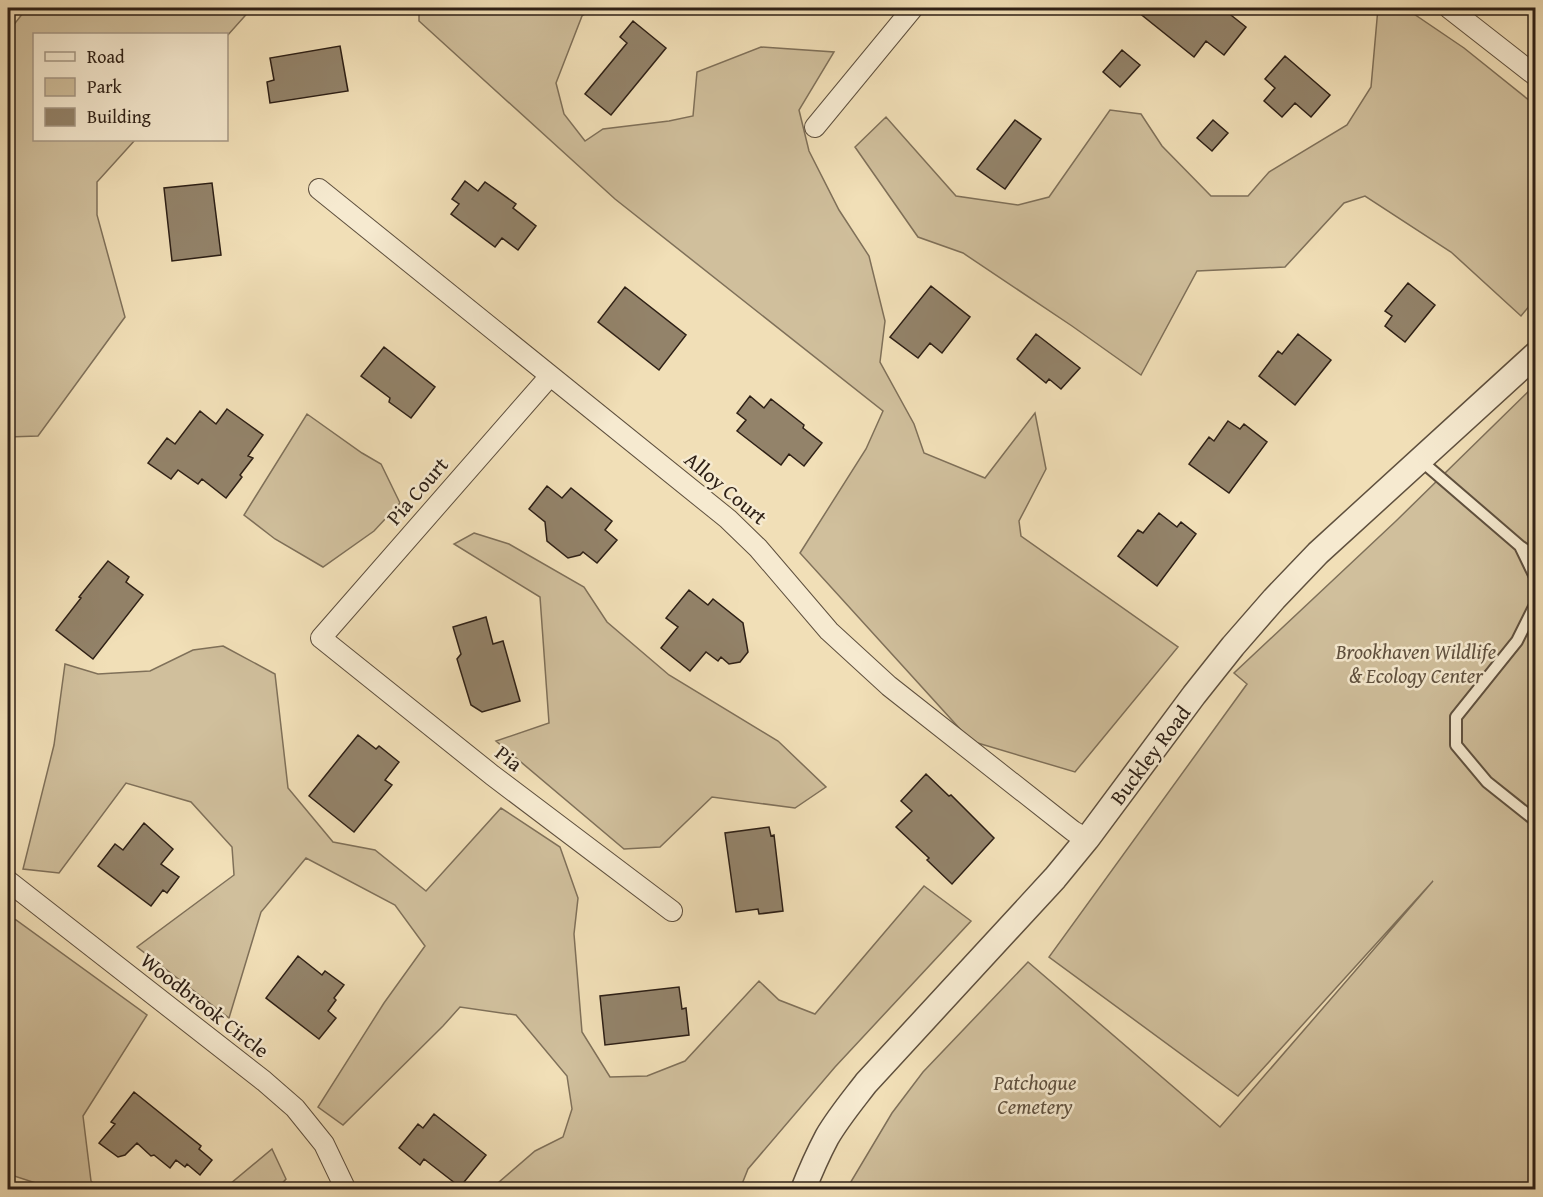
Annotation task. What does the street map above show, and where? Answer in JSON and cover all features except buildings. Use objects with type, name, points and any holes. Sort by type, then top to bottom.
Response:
[{"type":"street","points":[[815,128],[913,8]]},
{"type":"street","points":[[1449,8],[1536,76]]},
{"type":"street","name":"Alloy Court","points":[[319,189],[728,519],[758,548],[829,631],[889,686],[1064,824],[1087,839]]},
{"type":"street","name":"Buckley Road","points":[[803,1190],[813,1164],[828,1136],[866,1083],[1026,910],[1087,839],[1194,695],[1274,599],[1318,553],[1536,354]]},
{"type":"street","name":"Pia Court","points":[[321,638],[550,376]]},
{"type":"street","name":"Pia","points":[[321,638],[492,775],[672,911]]},
{"type":"street","name":"Woodbrook Circle","points":[[8,881],[264,1081],[294,1108],[324,1144],[346,1190]]},
{"type":"lane","points":[[1419,459],[1520,546],[1536,557]]},
{"type":"lane","points":[[1520,546],[1536,579]]},
{"type":"lane","points":[[1536,603],[1517,641],[1456,717],[1456,745],[1487,782],[1536,821]]},
{"type":"green space","points":[[27,8],[252,8],[228,35],[228,33],[33,33],[33,141],[134,141],[97,182],[97,215],[125,317],[38,436],[8,437],[8,32]]},
{"type":"green space","points":[[419,8],[594,8],[582,16],[556,83],[564,114],[585,141],[603,129],[693,116],[697,72],[761,47],[834,52],[799,110],[809,151],[839,210],[869,256],[885,321],[880,362],[914,424],[924,453],[985,478],[1035,413],[1046,469],[1019,521],[1021,536],[1178,647],[1075,772],[971,741],[800,553],[866,449],[883,411],[615,199],[419,21]]},
{"type":"green space","points":[[1378,8],[1405,8],[1464,48],[1535,105],[1535,299],[1521,316],[1451,252],[1365,196],[1344,203],[1285,267],[1197,271],[1141,375],[963,253],[918,237],[855,147],[886,117],[956,196],[1018,205],[1049,197],[1110,110],[1141,114],[1162,146],[1211,196],[1248,196],[1269,172],[1347,125],[1371,87]]},
{"type":"green space","points":[[1535,385],[1535,1189],[846,1190],[892,1113],[923,1072],[1028,962],[1220,1127],[1433,881],[1238,1096],[1049,957],[1247,684],[1234,673],[1396,521]]},
{"type":"green space","points":[[307,414],[381,464],[400,503],[374,531],[323,567],[275,539],[244,515]]},
{"type":"green space","points":[[474,533],[509,544],[584,587],[607,622],[669,675],[778,741],[826,787],[795,808],[712,797],[660,847],[624,849],[496,741],[549,723],[540,597],[454,544]]},
{"type":"green space","points":[[223,646],[275,674],[288,788],[333,842],[375,850],[426,891],[501,808],[560,847],[578,898],[574,934],[582,1032],[610,1077],[647,1076],[685,1061],[759,981],[779,1000],[815,1014],[924,886],[971,921],[835,1067],[748,1169],[740,1189],[491,1189],[535,1151],[563,1137],[572,1109],[567,1076],[516,1015],[460,1007],[343,1125],[318,1107],[384,1003],[425,946],[395,905],[306,858],[261,912],[229,1018],[137,947],[234,875],[232,847],[191,802],[126,783],[59,873],[23,869],[54,745],[65,664],[98,674],[150,671],[193,650]]},
{"type":"green space","points":[[8,917],[16,920],[147,1015],[83,1116],[91,1181],[99,1189],[54,1189],[8,1174],[8,990],[12,981],[8,977]]},
{"type":"green space","points":[[272,1149],[286,1179],[277,1189],[224,1189]]},
{"type":"park label","name":"Brookhaven Wildlife & Ecology Center","points":[[1416,663]]},
{"type":"park label","name":"Patchogue Cemetery","points":[[1035,1094]]}]
